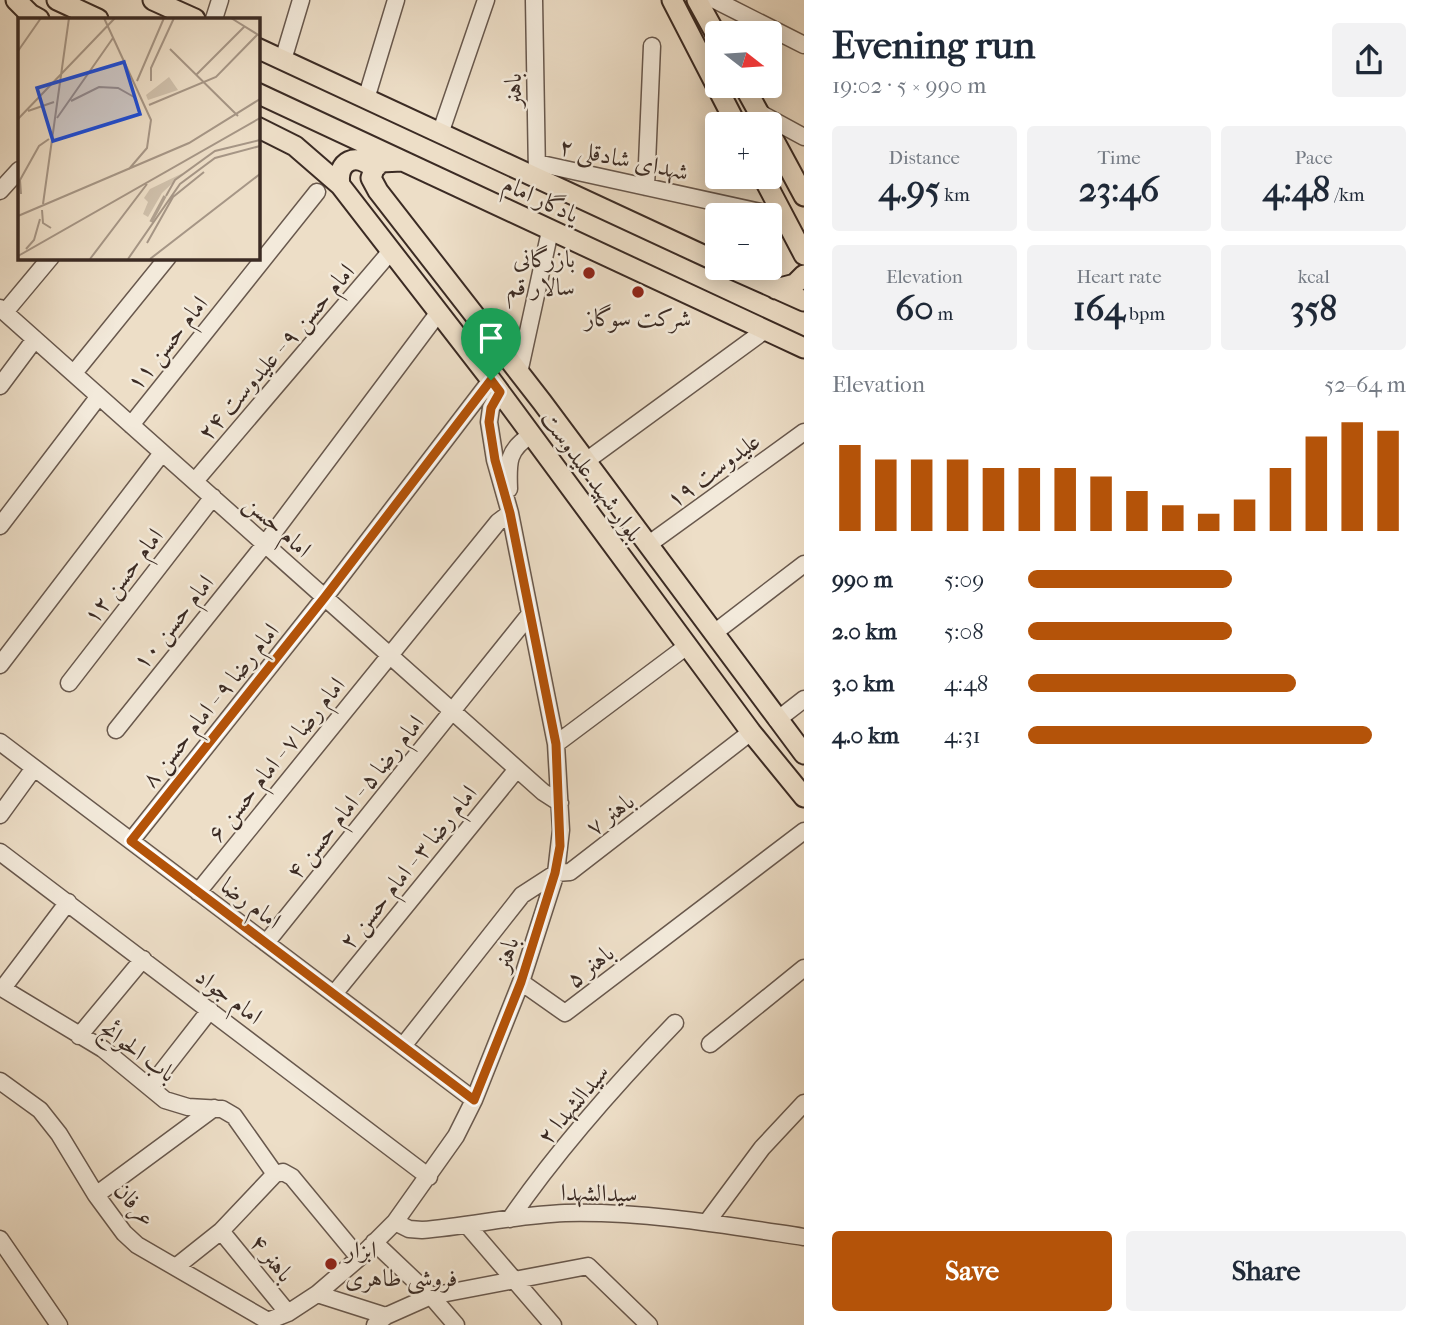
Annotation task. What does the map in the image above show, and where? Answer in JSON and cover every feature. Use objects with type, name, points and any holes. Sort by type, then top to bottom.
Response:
[{"type":"main road","points":[[16,0],[37,18]]},
{"type":"main road","points":[[57,0],[96,18]]},
{"type":"main road","points":[[153,0],[193,18]]},
{"type":"main road","points":[[672,0],[730,112]]},
{"type":"main road","points":[[697,0],[709,21]]},
{"type":"main road","name":"یادگار امام","points":[[259,49],[440,134],[537,172],[705,256]]},
{"type":"main road","name":"یادگار امام","points":[[259,94],[804,348]]},
{"type":"main road","name":"بلوار شهید علیدوست","points":[[261,135],[295,146],[340,185],[495,386],[751,732],[804,797]]},
{"type":"main road","points":[[782,155],[804,196]]},
{"type":"main road","points":[[340,185],[338,176],[349,161],[358,159],[367,162],[374,169],[381,162],[402,161]]},
{"type":"main road","name":"بلوار شهید علیدوست","points":[[374,169],[372,178],[378,191],[649,544],[804,754]]},
{"type":"main road","points":[[769,189],[804,255]]},
{"type":"main road","points":[[776,289],[795,284],[804,275]]},
{"type":"main road","points":[[756,280],[804,301]]},
{"type":"street","points":[[214,18],[220,0]]},
{"type":"street","points":[[283,60],[301,0]]},
{"type":"street","points":[[366,99],[396,0]]},
{"type":"street","points":[[440,134],[486,0]]},
{"type":"street","name":"باهنر","points":[[534,0],[537,172]]},
{"type":"street","points":[[715,0],[804,45]]},
{"type":"street","points":[[646,187],[652,46]]},
{"type":"street","points":[[782,127],[804,137]]},
{"type":"street","points":[[0,191],[18,171]]},
{"type":"street","name":"شهدای شادقلی ۲","points":[[537,172],[646,187],[783,218]]},
{"type":"street","name":"امام حسن ۱۱","points":[[131,425],[317,192]]},
{"type":"street","points":[[519,373],[550,231]]},
{"type":"street","name":"امام حسن ۹ - علیدوست ۲۴","points":[[195,481],[391,251]]},
{"type":"street","points":[[2,310],[49,259]]},
{"type":"street","points":[[74,373],[165,259]]},
{"type":"street","name":"امام حسن","points":[[2,310],[543,792],[560,803]]},
{"type":"street","name":"امام حسن ۱۰","points":[[116,730],[265,544],[439,312]]},
{"type":"street","points":[[586,461],[764,331]]},
{"type":"street","points":[[0,386],[35,340]]},
{"type":"street","name":"باهنر","points":[[263,1324],[288,1313],[317,1294],[359,1258],[395,1222],[456,1136],[474,1100],[521,982],[555,873],[560,846],[556,744],[510,513],[497,471],[489,422],[495,386]]},
{"type":"street","name":"امام رضا ۹ - امام حسن ۸","points":[[131,841],[495,386]]},
{"type":"street","points":[[0,526],[99,396]]},
{"type":"street","name":"علیدوست ۱۹","points":[[649,544],[804,432]]},
{"type":"street","name":"باهنر","points":[[510,513],[509,461],[512,451],[531,435]]},
{"type":"street","points":[[0,665],[162,453]]},
{"type":"street","name":"امام حسن ۱۲","points":[[69,683],[212,497]]},
{"type":"street","name":"امام رضا ۷ - امام حسن ۶","points":[[198,892],[498,522],[510,513]]},
{"type":"street","points":[[714,633],[804,564]]},
{"type":"street","name":"امام رضا ۵ - امام حسن ۴","points":[[266,943],[530,614]]},
{"type":"street","points":[[556,744],[687,646]]},
{"type":"street","points":[[777,720],[804,699]]},
{"type":"street","name":"باهنر ۷","points":[[403,1046],[522,895],[555,873],[570,872],[751,732]]},
{"type":"street","name":"امام رضا","points":[[0,742],[474,1100]]},
{"type":"street","points":[[0,815],[34,768]]},
{"type":"street","name":"امام رضا ۳ - امام حسن ۲","points":[[334,994],[517,769]]},
{"type":"street","name":"باهنر ۵","points":[[521,982],[565,1013],[804,831]]},
{"type":"street","name":"امام جواد","points":[[0,852],[429,1177]]},
{"type":"street","points":[[1,987],[68,902]]},
{"type":"street","points":[[79,1036],[143,959]]},
{"type":"street","points":[[710,1044],[804,968]]},
{"type":"street","name":"باب الحوائج","points":[[1,987],[103,1049],[165,1100],[188,1107],[222,1109],[234,1116],[275,1174],[283,1172],[292,1177],[359,1258]]},
{"type":"street","points":[[150,1087],[210,1010]]},
{"type":"street","name":"سیدالشهدا ۲","points":[[510,1219],[591,1117],[675,1023]]},
{"type":"street","name":"عرفان","points":[[0,1081],[40,1110],[59,1134],[96,1195],[124,1233],[137,1245],[177,1266],[263,1324]]},
{"type":"street","points":[[707,1222],[761,1148],[804,1103]]},
{"type":"street","points":[[96,1195],[214,1108]]},
{"type":"street","points":[[177,1266],[222,1231],[275,1174]]},
{"type":"street","name":"سیدالشهدا","points":[[395,1222],[409,1229],[422,1230],[563,1213],[611,1213],[707,1222],[804,1237]]},
{"type":"street","points":[[467,1225],[554,1325]]},
{"type":"street","name":"باهنر ۴","points":[[222,1231],[288,1313]]},
{"type":"street","points":[[0,1239],[59,1325]]},
{"type":"street","points":[[374,1242],[456,1325]]},
{"type":"street","points":[[317,1294],[385,1322],[430,1296],[589,1266],[649,1325]]},
{"type":"place","name":"بازرگانی سالار قم","points":[[589,273]]},
{"type":"place","name":"شرکت سوگاز","points":[[638,292]]},
{"type":"place","name":"ابزار فروشی طاهری","points":[[331,1264]]},
{"type":"route","points":[[491,380],[500,392],[491,408],[489,422],[495,460],[510,513],[556,744],[560,846],[555,873],[521,982],[474,1100],[131,841],[325,597],[491,380]]}]
